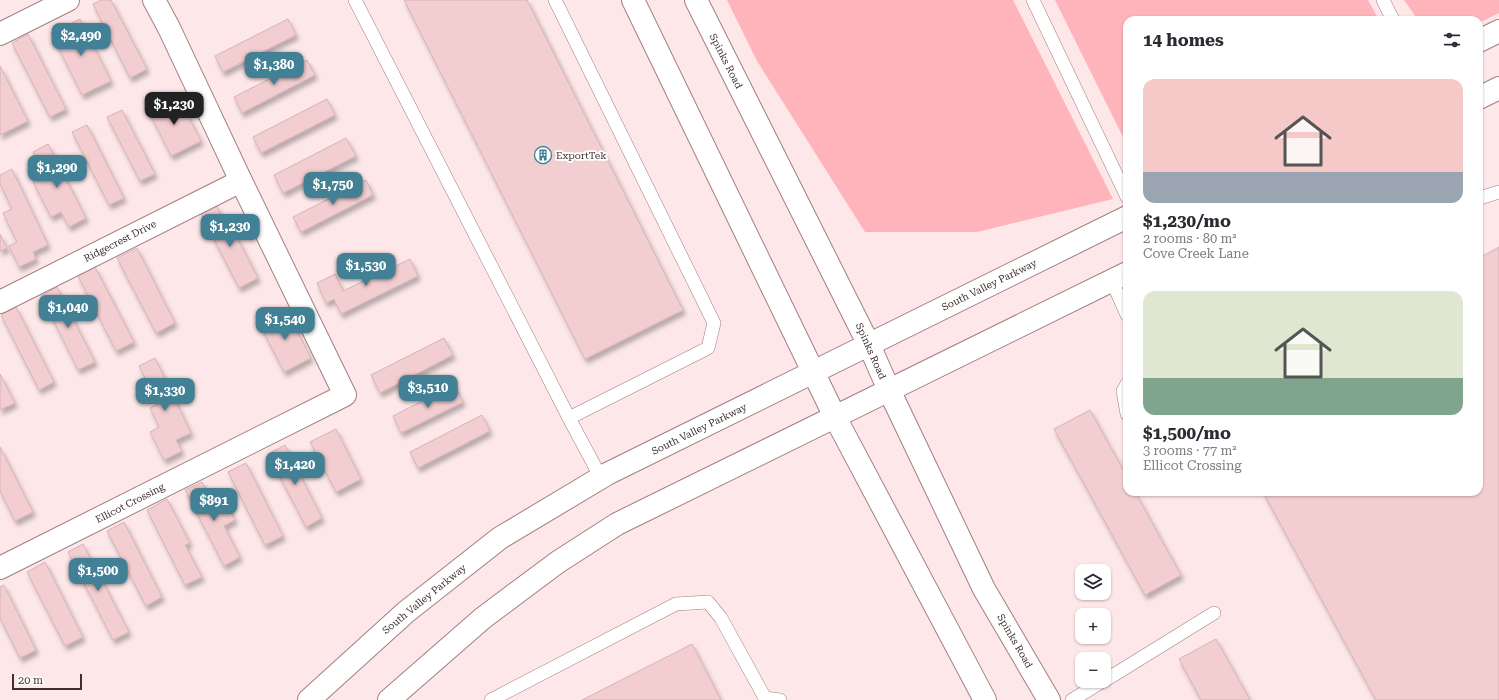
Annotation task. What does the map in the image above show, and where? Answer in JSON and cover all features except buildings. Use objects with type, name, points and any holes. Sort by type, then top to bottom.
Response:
[{"type":"main road","points":[[0,34],[68,0]]},
{"type":"main road","points":[[154,0],[169,28],[240,181]]},
{"type":"main road","points":[[633,0],[835,417],[984,700]]},
{"type":"main road","name":"Spinks Road","points":[[696,0],[869,345],[984,589],[1049,700]]},
{"type":"main road","points":[[1483,39],[1499,31]]},
{"type":"main road","points":[[1483,96],[1499,88]]},
{"type":"main road","name":"Ridgecrest Drive","points":[[0,302],[240,181]]},
{"type":"main road","name":"Ellicot Crossing","points":[[0,568],[345,395],[240,181]]},
{"type":"main road","name":"South Valley Parkway","points":[[309,700],[406,612],[500,538],[601,478],[1123,219]]},
{"type":"main road","points":[[389,700],[483,618],[558,562],[617,524],[1120,277]]},
{"type":"lane","points":[[355,0],[601,478]]},
{"type":"lane","points":[[555,0],[714,323],[708,348],[569,418]]},
{"type":"lane","points":[[1033,0],[1123,188]]},
{"type":"lane","points":[[1382,0],[1391,16]]},
{"type":"lane","points":[[1483,196],[1499,192]]},
{"type":"lane","points":[[1120,277],[1123,293]]},
{"type":"lane","points":[[491,700],[676,604],[708,602],[721,618],[765,698],[780,700]]},
{"type":"lane","points":[[1111,677],[1214,613]]},
{"type":"lane","points":[[1072,700],[1092,688]]},
{"type":"shaded area","points":[[727,0],[1013,0],[1113,199],[977,232],[865,232],[757,61]]},
{"type":"shaded area","points":[[1055,0],[1368,0],[1377,16],[1123,16],[1123,137]]},
{"type":"shaded area","points":[[1404,0],[1499,0],[1499,13],[1483,21],[1483,16],[1415,16]]},
{"type":"place","name":"ExportTek","points":[[543,155]]}]
